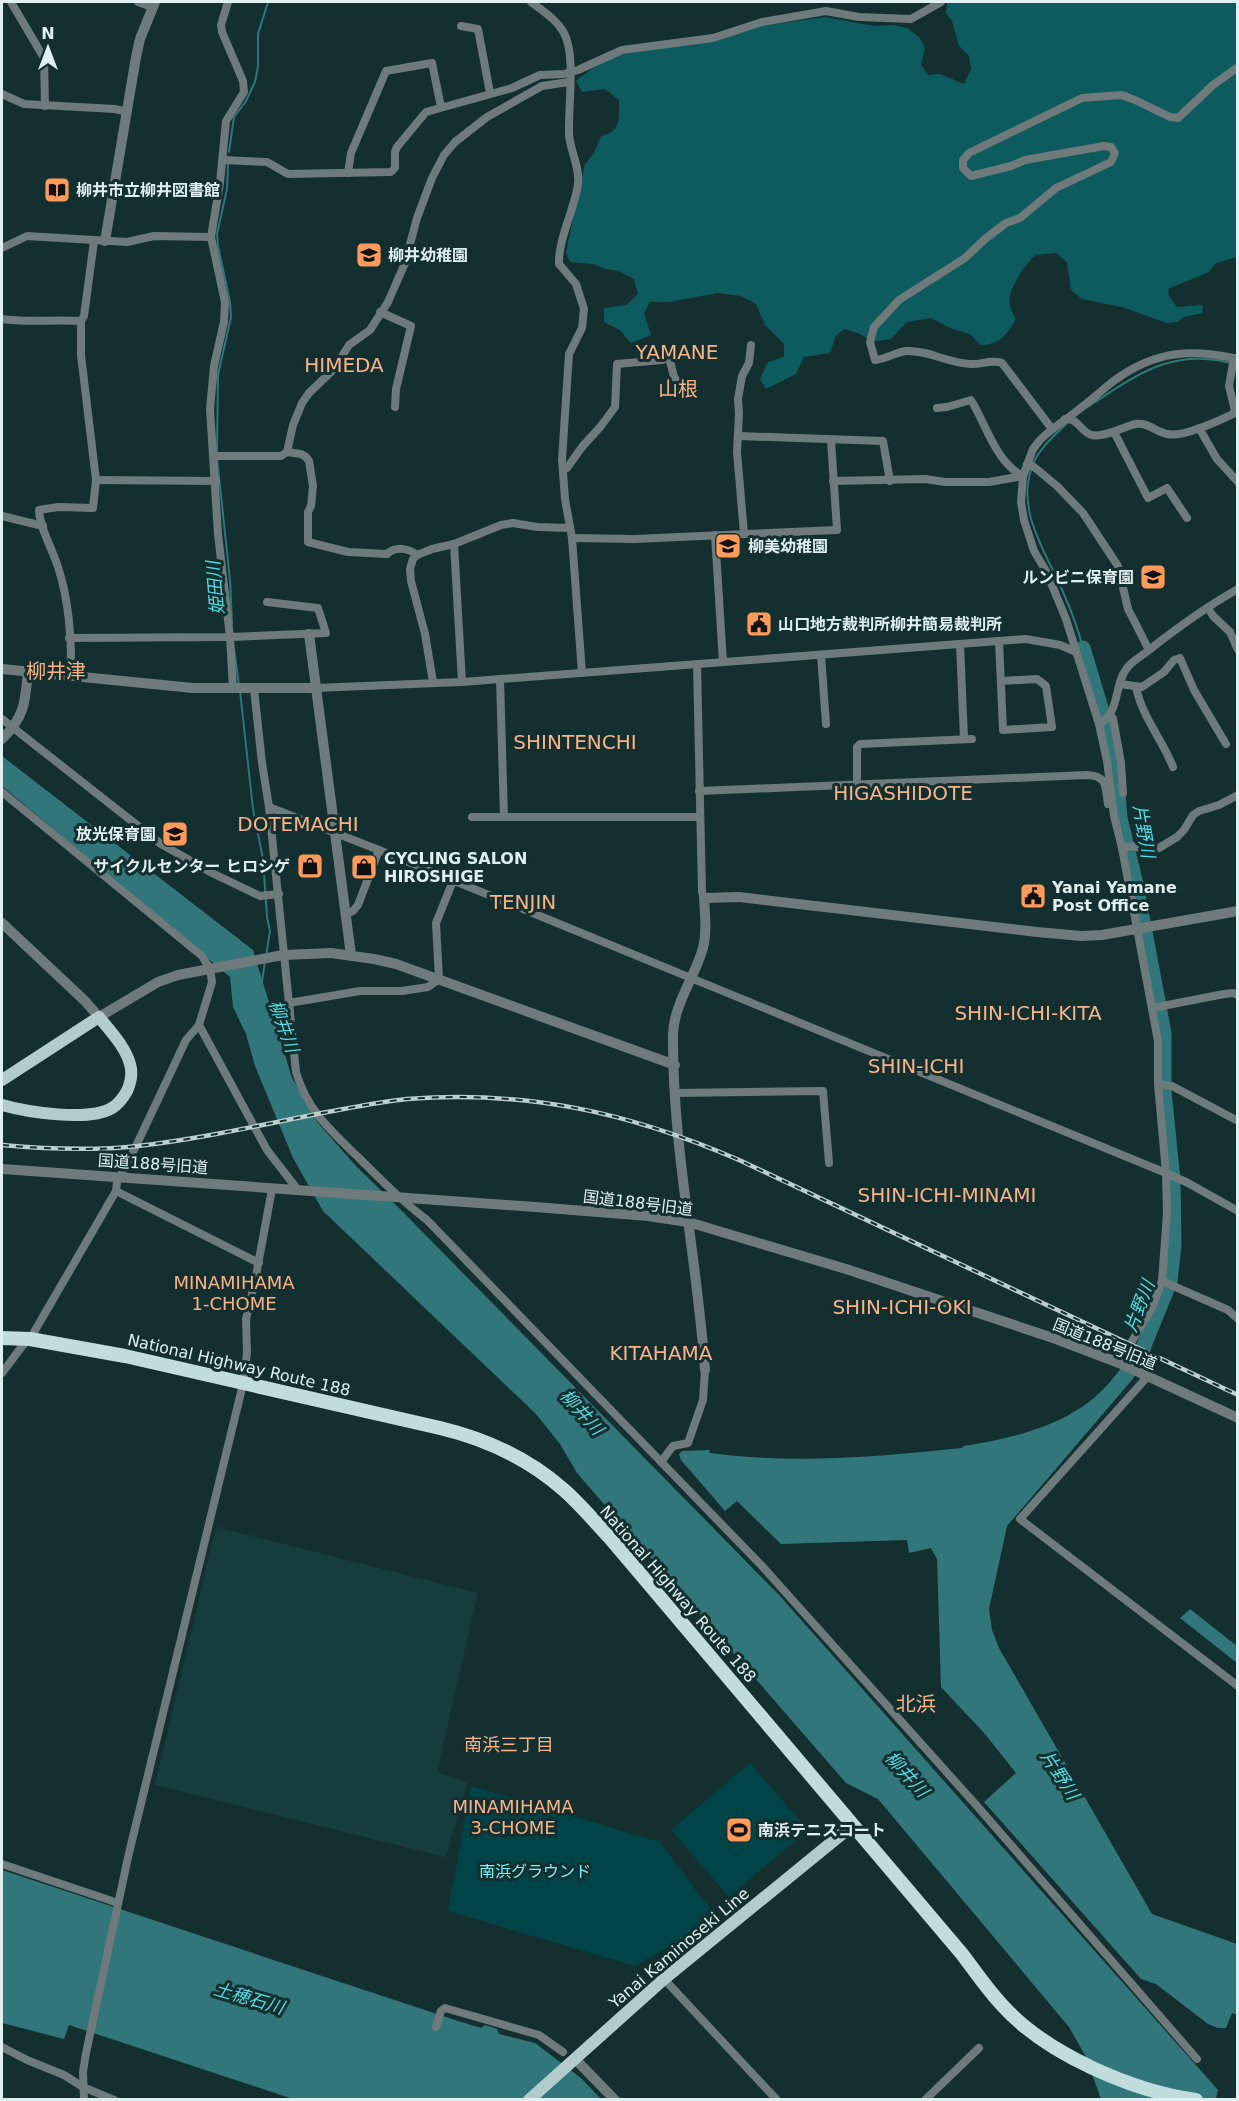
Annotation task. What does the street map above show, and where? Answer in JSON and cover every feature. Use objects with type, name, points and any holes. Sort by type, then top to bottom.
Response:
[{"type":"highway","name":"National Highway Route 188","points":[[2,1338],[30,1339],[125,1356],[464,1434],[498,1447],[537,1469],[564,1490],[610,1538],[962,1954],[1002,2006],[1043,2039],[1096,2069],[1135,2085],[1196,2100]]},
{"type":"main road","points":[[2,1080],[99,1017],[116,1038],[130,1064],[132,1077],[122,1100],[112,1109],[100,1113],[53,1114],[2,1105]]},
{"type":"main road","name":"Yanai Kaminoseki Line","points":[[529,2100],[571,2059],[664,1979],[853,1825]]},
{"type":"street","points":[[10,2],[44,58],[45,106]]},
{"type":"street","points":[[70,674],[67,613],[59,568],[40,520],[39,510],[58,507],[93,508],[96,480],[81,355],[81,321],[84,316],[127,112],[140,39],[153,4],[138,2]]},
{"type":"street","points":[[228,2],[221,25],[222,32],[243,81],[244,92],[226,121],[223,160],[211,237],[225,302],[224,322],[211,387],[210,409],[218,534],[230,637],[241,689],[262,763],[269,807],[296,1072],[300,1085],[322,1122],[394,1197],[427,1220],[761,1565],[977,1806],[1197,2059]]},
{"type":"street","points":[[531,2],[556,22],[564,34],[571,55],[569,137],[578,171],[578,181],[567,220],[559,264],[576,284],[584,309],[582,328],[569,354],[563,427],[563,470],[572,538],[582,673]]},
{"type":"street","points":[[223,160],[267,162],[288,174],[391,172],[395,168],[397,147],[422,116],[441,107],[512,88],[540,75],[570,73],[622,50],[713,38],[750,25],[801,14],[835,11],[860,17],[911,19],[941,2]]},
{"type":"street","points":[[461,26],[478,29],[490,93]]},
{"type":"street","points":[[348,173],[351,153],[386,71],[432,63],[441,107]]},
{"type":"street","points":[[1052,429],[1002,363],[994,360],[968,364],[914,351],[902,351],[892,357],[875,360],[870,342],[874,327],[899,300],[965,258],[999,228],[1020,218],[1056,188],[1111,162],[1115,153],[1111,147],[1104,146],[1084,149],[1025,160],[971,176],[963,168],[963,160],[969,153],[1082,98],[1122,95],[1170,117],[1178,118],[1238,67]]},
{"type":"street","points":[[287,452],[293,425],[302,403],[334,369],[349,345],[369,330],[388,302],[405,263],[417,218],[437,166],[444,155],[455,142],[487,117],[514,101],[542,86],[569,82]]},
{"type":"street","points":[[2,94],[24,104],[115,109],[127,112]]},
{"type":"street","points":[[3,246],[27,236],[40,235],[127,242],[154,236],[211,237]]},
{"type":"street","points":[[380,312],[411,326],[396,389],[395,407]]},
{"type":"street","points":[[2,319],[22,322],[81,321]]},
{"type":"street","points":[[744,534],[737,452],[739,389],[742,376],[749,363],[751,345]]},
{"type":"street","points":[[1065,419],[1077,422],[1088,434],[1094,436],[1114,432],[1137,423],[1170,435],[1178,435],[1233,414],[1235,411],[1229,386],[1234,361],[1212,353],[1184,352],[1149,361],[1115,381],[1065,419],[1052,429],[1040,440],[1023,476],[1021,502],[1027,534],[1066,620],[1076,652],[1105,720],[1113,808],[1127,847],[1137,929],[1158,1041],[1170,1175],[1163,1281],[1152,1308],[1122,1364]]},
{"type":"street","points":[[563,470],[602,426],[615,407],[617,364],[653,362],[669,357],[674,377],[680,383]]},
{"type":"street","points":[[937,408],[971,400],[1006,462],[1023,476]]},
{"type":"street","points":[[1198,428],[1217,459],[1238,482]]},
{"type":"street","points":[[1114,432],[1148,498],[1167,488],[1187,518]]},
{"type":"street","points":[[738,435],[883,441],[890,481]]},
{"type":"street","points":[[572,538],[634,539],[837,530],[831,440]]},
{"type":"street","points":[[214,456],[281,456],[287,452],[301,454],[309,461],[313,486],[311,506],[308,512],[308,542],[348,552],[387,554],[392,550],[408,549],[417,555]]},
{"type":"street","points":[[1030,465],[1083,513],[1118,566],[1128,609],[1149,650]]},
{"type":"street","points":[[833,481],[925,479],[945,482],[988,482],[1023,476]]},
{"type":"street","points":[[96,480],[216,481]]},
{"type":"street","points":[[2,516],[43,526]]},
{"type":"street","points":[[433,682],[425,634],[411,581],[411,565],[417,555],[454,544],[487,529],[513,523],[537,527],[570,528]]},
{"type":"street","points":[[715,535],[723,662]]},
{"type":"street","points":[[454,544],[462,682]]},
{"type":"street","points":[[1105,720],[1128,667],[1169,633],[1238,590]]},
{"type":"street","points":[[69,638],[230,637],[326,633],[318,608],[267,603]]},
{"type":"street","points":[[1208,608],[1230,632],[1238,650]]},
{"type":"street","points":[[309,634],[351,955]]},
{"type":"street","points":[[2,669],[193,688],[316,688],[462,682],[1026,639],[1044,641],[1076,652]]},
{"type":"street","points":[[999,641],[1003,730],[1052,727],[1046,686],[1037,679],[1001,681]]},
{"type":"street","points":[[857,785],[857,747],[860,744],[968,739],[960,645]]},
{"type":"street","points":[[821,655],[826,724]]},
{"type":"street","points":[[1120,684],[1143,687],[1159,676],[1174,660],[1180,658],[1198,697],[1226,744]]},
{"type":"street","points":[[661,1462],[673,1446],[688,1443],[703,1400],[705,1370],[675,1093],[674,1019],[691,979],[705,936],[699,817],[697,664]]},
{"type":"street","points":[[2,739],[20,719],[24,706],[28,671]]},
{"type":"street","points":[[500,679],[504,817]]},
{"type":"street","points":[[1136,687],[1145,717],[1165,747],[1173,767]]},
{"type":"street","points":[[1105,720],[1113,718],[1123,793]]},
{"type":"street","points":[[2,719],[161,844],[212,873],[260,896],[277,894]]},
{"type":"street","points":[[699,791],[1098,776],[1103,780],[1108,805],[1113,808]]},
{"type":"street","points":[[2,792],[202,956],[214,969]]},
{"type":"street","points":[[1127,847],[1146,850],[1159,848],[1178,837],[1193,815],[1199,811],[1219,806],[1238,795]]},
{"type":"street","points":[[269,807],[336,832],[1170,1175],[1238,1211]]},
{"type":"street","points":[[472,817],[699,817]]},
{"type":"street","points":[[346,914],[358,905],[379,850]]},
{"type":"street","points":[[439,979],[436,923],[453,881]]},
{"type":"street","points":[[704,898],[739,897],[1059,934],[1102,935],[1238,911]]},
{"type":"street","points":[[2,923],[99,1017],[158,982],[178,975],[283,955],[331,953],[396,964],[675,1065]]},
{"type":"street","points":[[2,1373],[30,1339],[116,1191],[120,1177],[186,1040],[199,1025],[211,991],[214,969]]},
{"type":"street","points":[[289,1003],[360,991],[402,991],[428,987],[439,979]]},
{"type":"street","points":[[1152,1008],[1224,994],[1238,995]]},
{"type":"street","points":[[199,1025],[267,1150],[301,1191]]},
{"type":"street","points":[[1162,1084],[1238,1121]]},
{"type":"street","points":[[675,1093],[823,1090],[829,1163]]},
{"type":"street","name":"国道188号旧道","points":[[2,1169],[648,1216],[688,1222],[846,1269],[1056,1339],[1122,1364],[1238,1418]]},
{"type":"street","points":[[84,2100],[83,2072],[118,1905],[243,1384],[247,1353],[246,1318],[259,1263],[272,1189]]},
{"type":"street","points":[[116,1191],[259,1263]]},
{"type":"street","points":[[1163,1281],[1228,1310],[1238,1319]]},
{"type":"street","points":[[1146,1375],[1020,1519],[1238,1686]]},
{"type":"street","points":[[2,1864],[118,1905]]},
{"type":"street","points":[[664,1979],[777,2100]]},
{"type":"street","points":[[435,2027],[441,2011],[445,2008],[539,2035],[571,2059],[615,2100]]},
{"type":"street","points":[[2,2047],[114,2100]]},
{"type":"street","points":[[925,2100],[979,2048]]},
{"type":"shaded area","points":[[1237,2],[1237,257],[1216,263],[1209,272],[1168,289],[1169,296],[1177,307],[1202,305],[1203,313],[1184,317],[1178,322],[1167,323],[1122,307],[1082,299],[1071,290],[1067,262],[1056,253],[1035,255],[1022,272],[1011,293],[1010,306],[1016,319],[1006,334],[997,341],[980,345],[970,334],[950,328],[931,318],[907,322],[891,339],[872,342],[860,334],[845,329],[836,335],[830,353],[804,357],[796,374],[766,389],[760,379],[768,362],[784,357],[784,344],[765,325],[756,304],[741,296],[718,293],[669,302],[650,302],[644,313],[651,335],[631,343],[620,330],[604,322],[604,308],[626,305],[638,294],[634,279],[619,271],[605,269],[594,264],[570,262],[566,252],[585,164],[594,153],[601,136],[613,131],[616,127],[619,118],[619,100],[605,89],[582,92],[576,81],[590,70],[616,56],[752,27],[825,17],[875,26],[893,25],[907,28],[919,37],[925,48],[921,65],[928,75],[940,74],[964,84],[971,69],[969,56],[959,46],[952,21],[946,13],[947,3]]},
{"type":"shaded area","points":[[216,1527],[478,1593],[437,1772],[467,1783],[446,1857],[155,1785]]},
{"type":"green space","name":"南浜テニスコート","points":[[750,1763],[808,1830],[729,1897],[671,1830]]},
{"type":"green space","name":"南浜グラウンド","points":[[471,1786],[660,1842],[712,1911],[715,1921],[635,1966],[448,1911]]},
{"type":"water","name":"柳井川","points":[[2,756],[253,950],[292,1078],[318,1123],[356,1166],[780,1596],[1218,2090],[1216,2099],[1101,2099],[1086,2057],[1069,2027],[878,1799],[846,1783],[577,1473],[560,1444],[536,1414],[323,1211],[293,1158],[255,1066],[246,1034],[233,1007],[230,977],[2,786]]},
{"type":"water","points":[[1143,1338],[1153,1340],[1146,1360],[1131,1381],[1007,1526],[989,1609],[992,1630],[999,1648],[1152,1914],[1237,1944],[1237,2015],[1232,2013],[1226,2028],[1208,2024],[1156,1984],[1141,1979],[984,1802],[1016,1773],[985,1734],[941,1687],[937,1559],[931,1548],[909,1553],[907,1540],[781,1544],[737,1501],[725,1511],[681,1460],[679,1454],[682,1451],[709,1450],[710,1453],[741,1456],[836,1458],[962,1448],[1003,1439],[1042,1427],[1079,1409],[1109,1383]]},
{"type":"water","points":[[1190,1609],[1237,1646],[1237,1663],[1180,1618]]},
{"type":"water","name":"土穂石川","points":[[2,1870],[458,2021],[481,2028],[485,2025],[497,2029],[499,2034],[535,2043],[581,2078],[601,2099],[293,2099],[69,2025],[64,2039],[2,2023]]},
{"type":"waterway","name":"姫田川","points":[[229,152],[234,117],[246,101],[255,82],[258,66],[258,34],[268,2]]},
{"type":"waterway","name":"姫田川","points":[[217,452],[218,375],[231,317],[217,234],[227,189],[228,165]]},
{"type":"waterway","name":"片野川","points":[[1086,408],[1139,375],[1175,361],[1215,360],[1238,365]]},
{"type":"waterway","name":"片野川","points":[[1067,423],[1046,444],[1033,463],[1028,486],[1028,502],[1036,533],[1069,606],[1083,648]]},
{"type":"waterway","name":"姫田川","points":[[217,458],[230,580],[232,623]]},
{"type":"waterway","name":"片野川","points":[[1083,648],[1107,728],[1116,768],[1120,818],[1136,884],[1164,1033],[1164,1092],[1173,1180],[1174,1245],[1170,1282],[1139,1358]]},
{"type":"waterway","name":"姫田川","points":[[234,649],[239,685]]},
{"type":"waterway","name":"姫田川","points":[[240,691],[253,809],[263,859],[270,931],[266,956]]},
{"type":"waterway","name":"姫田川","points":[[262,982],[265,961]]},
{"type":"railway","points":[[2,1145],[70,1149],[138,1146],[207,1136],[407,1099],[494,1098],[576,1108],[657,1129],[739,1160],[1238,1395]]},
{"type":"place","name":"柳井市立柳井図書館","points":[[57,190]]},
{"type":"place","name":"柳井幼稚園","points":[[369,255]]},
{"type":"place","name":"柳美幼稚園","points":[[728,546]]},
{"type":"place","name":"ルンビニ保育園","points":[[1153,577]]},
{"type":"place","name":"山口地方裁判所柳井簡易裁判所","points":[[759,624]]},
{"type":"place","name":"放光保育園","points":[[175,834]]},
{"type":"place","name":"サイクルセンター ヒロシゲ","points":[[310,866]]},
{"type":"place","name":"CYCLING SALON HIROSHIGE","points":[[364,867]]},
{"type":"place","name":"Yanai Yamane Post Office","points":[[1033,896]]},
{"type":"place","name":"南浜テニスコート","points":[[739,1830]]},
{"type":"district","name":"YAMANE","points":[[677,352]]},
{"type":"district","name":"HIMEDA","points":[[344,365]]},
{"type":"district","name":"山根","points":[[678,389]]},
{"type":"district","name":"柳井津","points":[[56,671]]},
{"type":"district","name":"SHINTENCHI","points":[[575,742]]},
{"type":"district","name":"HIGASHIDOTE","points":[[903,793]]},
{"type":"district","name":"DOTEMACHI","points":[[298,824]]},
{"type":"district","name":"TENJIN","points":[[523,902]]},
{"type":"district","name":"SHIN-ICHI-KITA","points":[[1028,1013]]},
{"type":"district","name":"SHIN-ICHI","points":[[916,1066]]},
{"type":"district","name":"SHIN-ICHI-MINAMI","points":[[947,1195]]},
{"type":"district","name":"MINAMIHAMA 1-CHOME","points":[[234,1292]]},
{"type":"district","name":"SHIN-ICHI-OKI","points":[[902,1307]]},
{"type":"district","name":"KITAHAMA","points":[[661,1353]]},
{"type":"district","name":"北浜","points":[[916,1704]]},
{"type":"district","name":"南浜三丁目","points":[[509,1744]]},
{"type":"district","name":"MINAMIHAMA 3-CHOME","points":[[513,1816]]}]
